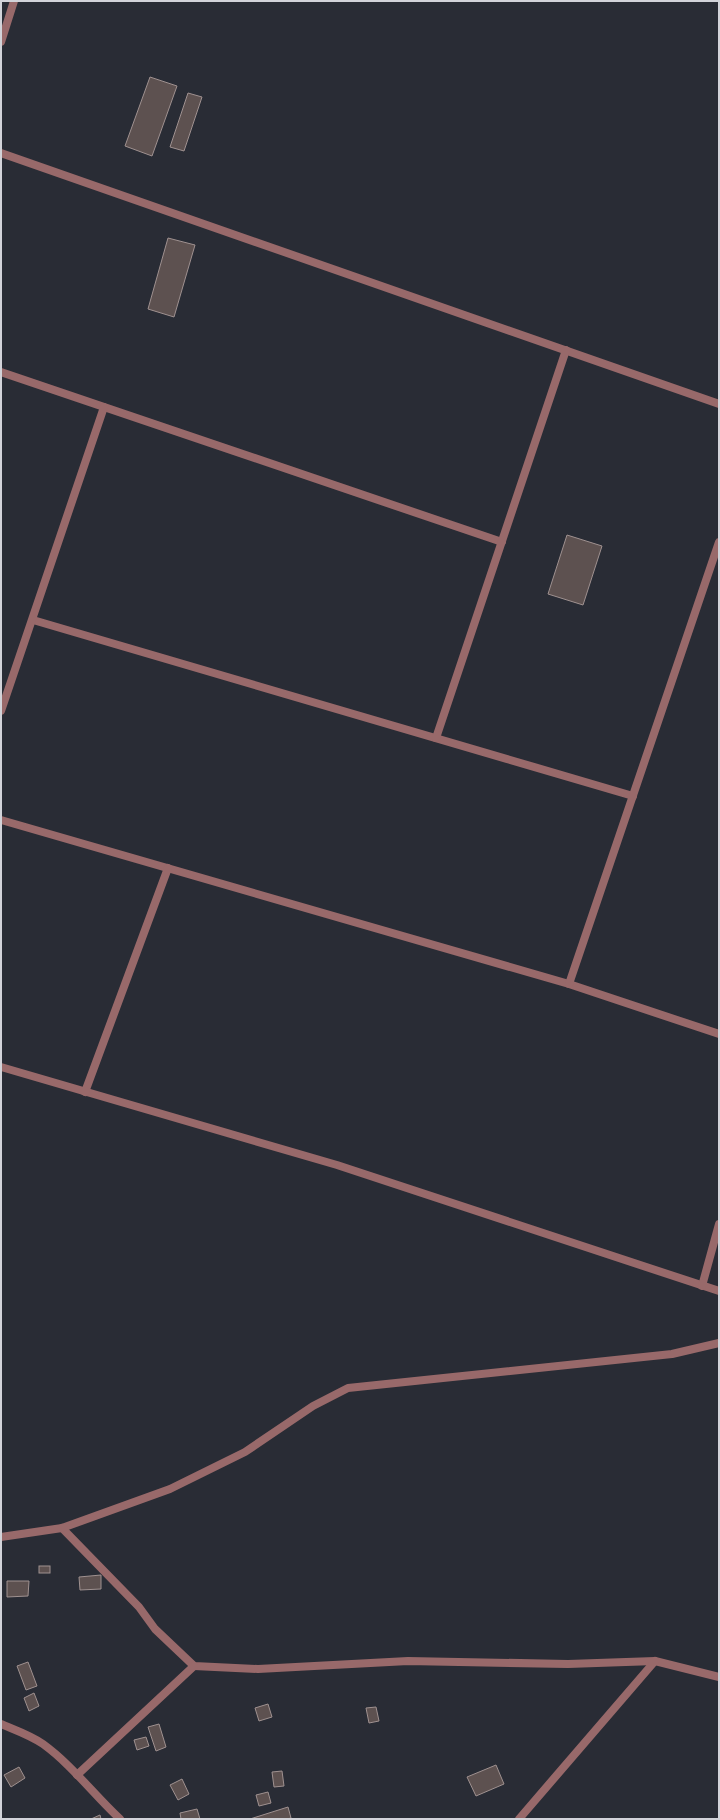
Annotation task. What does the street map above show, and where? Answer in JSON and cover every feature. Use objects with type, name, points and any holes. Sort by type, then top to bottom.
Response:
[{"type":"street","points":[[1,42],[14,1]]},
{"type":"street","points":[[1,153],[719,404]]},
{"type":"street","points":[[436,738],[566,350]]},
{"type":"street","points":[[1,372],[502,542]]},
{"type":"street","points":[[1,711],[104,407]]},
{"type":"street","points":[[569,984],[719,542]]},
{"type":"street","points":[[33,620],[633,796]]},
{"type":"street","points":[[1,820],[569,984],[719,1034]]},
{"type":"street","points":[[85,1092],[168,868]]},
{"type":"street","points":[[1,1067],[337,1165],[719,1291]]},
{"type":"street","points":[[702,1286],[719,1224]]},
{"type":"street","points":[[1,1537],[62,1528],[170,1489],[246,1452],[313,1406],[348,1388],[672,1354],[719,1343]]},
{"type":"street","points":[[62,1528],[139,1607],[155,1629],[194,1666],[258,1669],[408,1661],[568,1664],[655,1661],[719,1677]]},
{"type":"street","points":[[519,1819],[655,1661]]},
{"type":"street","points":[[77,1775],[194,1666]]},
{"type":"street","points":[[1,1724],[23,1733],[42,1744],[77,1775],[120,1819]]},
{"type":"building","points":[[150,77],[177,86],[152,156],[125,146]]},
{"type":"building","points":[[188,93],[202,97],[184,151],[170,147]]},
{"type":"building","points":[[168,238],[195,245],[174,317],[148,309]]},
{"type":"building","points":[[567,535],[602,546],[583,605],[548,594]]},
{"type":"building","points":[[39,1566],[50,1566],[50,1573],[39,1573]]},
{"type":"building","points":[[101,1575],[101,1589],[80,1590],[79,1577]]},
{"type":"building","points":[[7,1581],[29,1581],[28,1596],[7,1597]]},
{"type":"building","points":[[28,1662],[37,1686],[26,1690],[17,1666]]},
{"type":"building","points":[[34,1693],[39,1706],[29,1711],[24,1698]]},
{"type":"building","points":[[268,1704],[272,1717],[259,1721],[255,1708]]},
{"type":"building","points":[[376,1707],[379,1721],[369,1723],[366,1708]]},
{"type":"building","points":[[159,1724],[166,1747],[156,1751],[148,1727]]},
{"type":"building","points":[[146,1737],[149,1746],[137,1750],[134,1740]]},
{"type":"building","points":[[496,1765],[504,1784],[476,1796],[467,1777]]},
{"type":"building","points":[[19,1767],[25,1778],[11,1787],[4,1775]]},
{"type":"building","points":[[282,1771],[284,1786],[274,1787],[272,1772]]},
{"type":"building","points":[[182,1779],[189,1794],[178,1800],[170,1785]]},
{"type":"building","points":[[268,1792],[271,1803],[259,1806],[256,1795]]},
{"type":"building","points":[[288,1807],[291,1818],[250,1819]]},
{"type":"building","points":[[197,1809],[200,1819],[181,1819],[180,1813]]},
{"type":"building","points":[[100,1815],[101,1819],[91,1819]]}]
